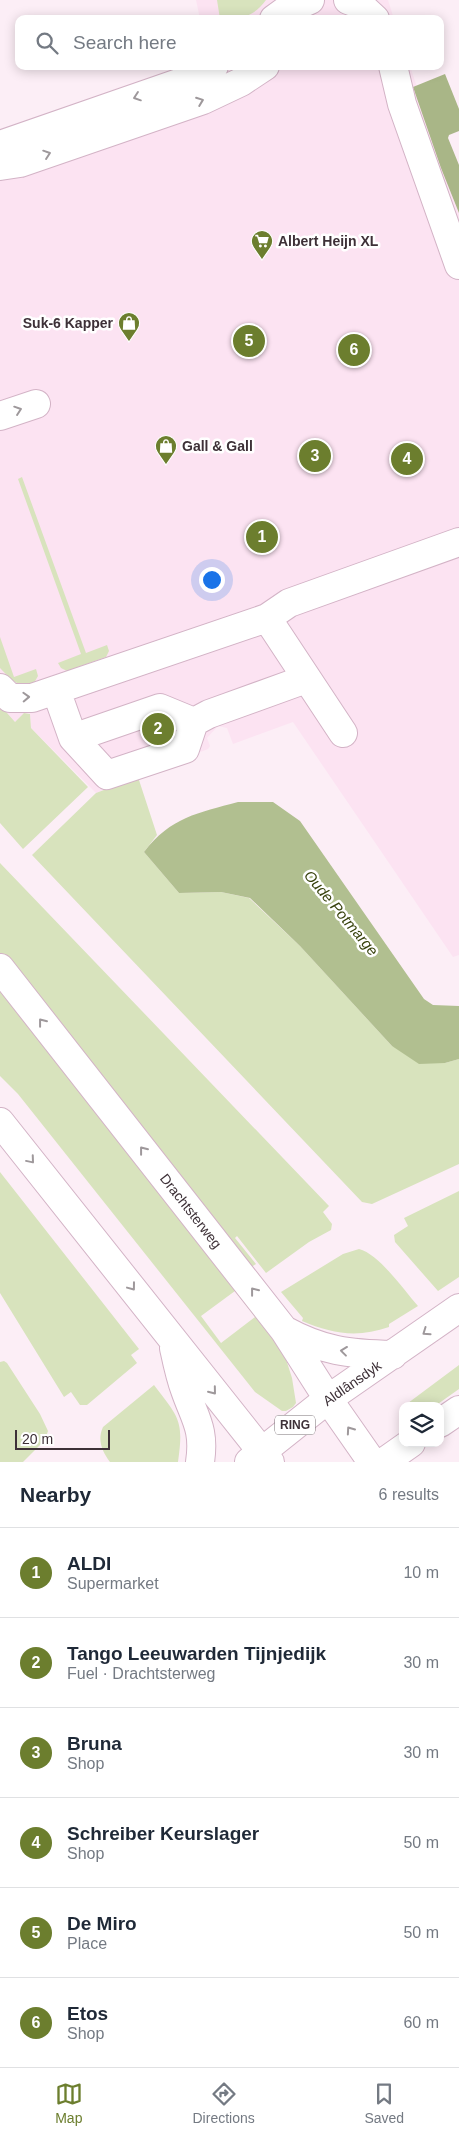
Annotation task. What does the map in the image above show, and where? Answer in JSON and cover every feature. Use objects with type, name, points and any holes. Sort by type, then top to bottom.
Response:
[{"type":"main road","points":[[281,15],[310,0]]},
{"type":"main road","points":[[348,0],[359,4],[371,15]]},
{"type":"main road","points":[[0,145],[193,78],[207,70]]},
{"type":"main road","points":[[0,166],[20,164],[203,100],[241,82],[259,70]]},
{"type":"main road","points":[[393,70],[402,104],[459,265]]},
{"type":"main road","points":[[0,416],[36,404]]},
{"type":"main road","points":[[0,688],[10,698],[32,698],[267,618],[289,603],[459,542]]},
{"type":"main road","points":[[267,618],[343,733]]},
{"type":"main road","points":[[56,690],[73,738],[107,776],[185,749],[194,722],[209,714],[306,679]]},
{"type":"main road","points":[[73,738],[160,708],[194,722]]},
{"type":"main road","name":"Drachtsterweg","points":[[0,968],[284,1330],[328,1399],[372,1462]]},
{"type":"main road","points":[[0,1122],[107,1254],[260,1458]]},
{"type":"main road","name":"Aldlânsdyk","points":[[260,1458],[328,1399],[459,1308]]},
{"type":"main road","points":[[284,1330],[305,1342],[326,1349],[370,1354],[393,1354]]},
{"type":"main road","points":[[172,1339],[184,1390],[197,1416],[202,1435],[200,1462]]},
{"type":"main road","points":[[444,1420],[459,1410]]},
{"type":"main road","points":[[384,1462],[405,1447]]},
{"type":"shaded area","points":[[196,0],[388,0],[393,15],[199,15]]},
{"type":"shaded area","points":[[217,0],[266,0],[256,11],[248,15],[219,15]]},
{"type":"shaded area","points":[[186,70],[411,70],[443,166],[459,203],[459,955],[453,957],[293,722],[233,744],[227,728],[218,726],[207,738],[210,746],[208,749],[96,793],[31,728],[30,714],[28,712],[15,722],[0,705],[0,181],[32,170]]},
{"type":"shaded area","points":[[445,74],[459,109],[459,131],[449,135],[448,138],[459,165],[459,213],[413,87]]},
{"type":"shaded area","points":[[22,477],[86,653],[107,645],[109,651],[106,657],[67,671],[61,668],[58,663],[81,654],[18,479]]},
{"type":"shaded area","points":[[0,637],[14,677],[36,669],[38,676],[34,683],[18,684],[0,668]]},
{"type":"shaded area","points":[[0,705],[15,722],[24,713],[30,714],[31,728],[88,787],[23,849],[0,823]]},
{"type":"shaded area","points":[[138,777],[157,835],[144,852],[179,893],[221,892],[249,898],[300,946],[392,1046],[445,1063],[459,1059],[459,1164],[372,1204],[362,1202],[32,855],[96,793]]},
{"type":"shaded area","points":[[0,863],[329,1206],[323,1212],[332,1224],[331,1230],[309,1242],[266,1273],[237,1236],[235,1238],[256,1264],[248,1269],[0,955]]},
{"type":"shaded area","points":[[0,984],[239,1285],[285,1356],[292,1378],[296,1403],[293,1407],[282,1411],[255,1392],[18,1094],[0,1076]],"holes":[[[235,1291],[255,1317],[221,1343],[201,1316]]]},
{"type":"shaded area","points":[[0,1172],[139,1349],[131,1355],[137,1363],[87,1405],[80,1405],[71,1392],[64,1397],[0,1293]]},
{"type":"shaded area","points":[[459,1191],[459,1277],[438,1291],[395,1242],[394,1235],[408,1226],[404,1218]]},
{"type":"shaded area","points":[[359,1249],[367,1252],[383,1265],[418,1306],[389,1324],[389,1327],[367,1333],[335,1332],[302,1321],[303,1318],[281,1292],[343,1254]]},
{"type":"shaded area","points":[[4,1361],[40,1414],[48,1431],[45,1440],[23,1462],[0,1462],[0,1362]]},
{"type":"shaded area","points":[[459,1365],[459,1389],[441,1402],[409,1402]]},
{"type":"shaded area","points":[[154,1385],[178,1420],[180,1448],[178,1462],[110,1462],[100,1441],[103,1427]]},
{"type":"water","name":"Oude Potmarge","points":[[238,802],[273,802],[300,821],[424,999],[433,1005],[459,1006],[459,1059],[445,1063],[419,1064],[392,1046],[300,946],[250,898],[221,892],[179,893],[144,852],[164,831],[186,818]]},
{"type":"place","name":"Albert Heijn XL","points":[[262,260]]},
{"type":"place","name":"De Miro","points":[[249,341]]},
{"type":"place","name":"Suk-6 Kapper","points":[[129,342]]},
{"type":"place","name":"Etos","points":[[354,350]]},
{"type":"place","name":"Bruna","points":[[315,456]]},
{"type":"place","name":"Schreiber Keurslager","points":[[407,459]]},
{"type":"place","name":"Gall & Gall","points":[[166,465]]},
{"type":"place","name":"ALDI","points":[[262,537]]},
{"type":"place","name":"Tango Leeuwarden Tijnjedijk","points":[[158,729]]}]
